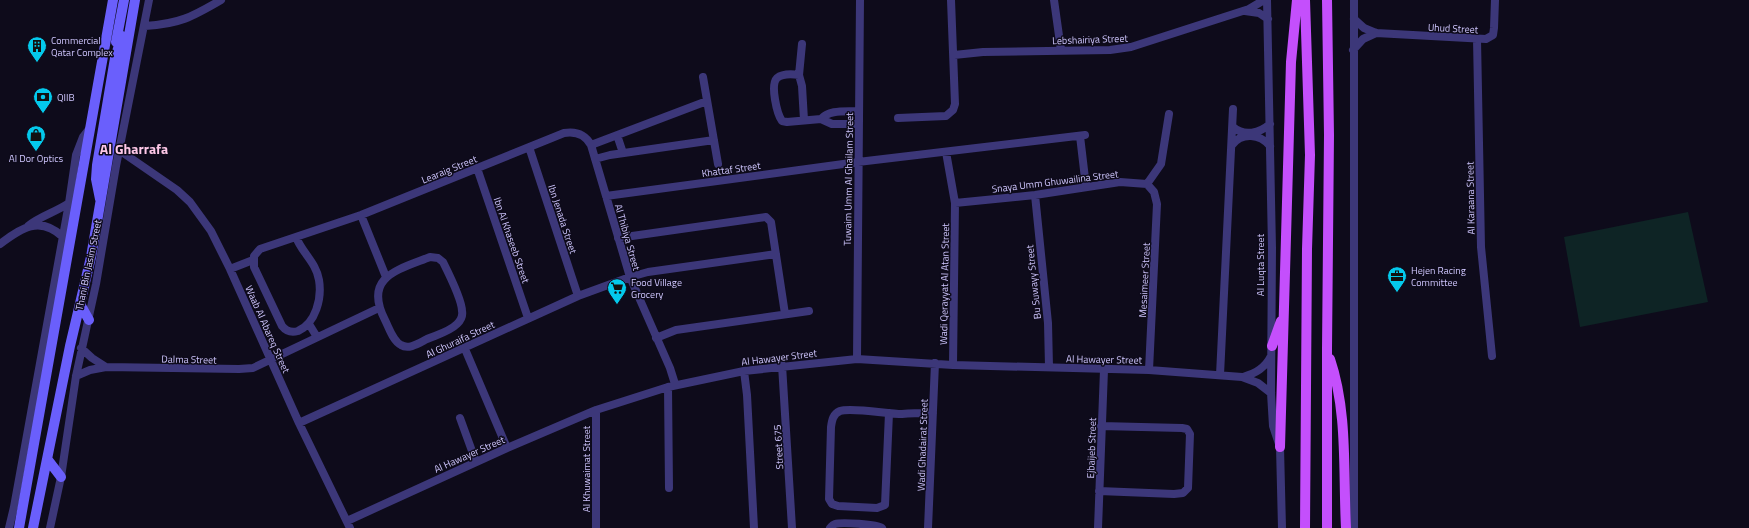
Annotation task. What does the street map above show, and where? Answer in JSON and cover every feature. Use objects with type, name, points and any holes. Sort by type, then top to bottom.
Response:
[{"type":"main road","name":"Thani Bin Jasim Street","points":[[19,528],[113,0]]},
{"type":"main road","points":[[101,202],[96,185],[97,165],[124,0]]},
{"type":"main road","points":[[115,58],[121,42],[128,0]]},
{"type":"main road","name":"Thani Bin Jasim Street","points":[[33,528],[91,257],[135,0]]},
{"type":"main road","points":[[1280,447],[1292,44],[1297,0]]},
{"type":"main road","points":[[1305,0],[1310,155],[1307,249],[1305,528]]},
{"type":"main road","points":[[1327,0],[1329,135],[1326,349],[1327,528]]},
{"type":"main road","points":[[80,304],[89,320]]},
{"type":"main road","points":[[1272,351],[1284,314]]},
{"type":"main road","points":[[1326,349],[1335,377],[1340,400],[1346,528]]},
{"type":"main road","points":[[48,460],[60,477]]},
{"type":"street","name":"Thani Bin Jasim Street","points":[[50,528],[81,348],[89,320],[98,276],[116,166],[149,0]]},
{"type":"street","points":[[145,26],[180,22],[194,16],[221,0]]},
{"type":"street","name":"Tuwaim Umm Al Ghailam Street","points":[[857,359],[860,0]]},
{"type":"street","points":[[898,118],[946,116],[951,113],[955,104],[951,0]]},
{"type":"street","points":[[1054,0],[1061,50]]},
{"type":"street","name":"Lebshairiya Street","points":[[954,55],[983,52],[1110,50],[1131,47],[1244,11],[1266,0]]},
{"type":"street","name":"Al Luqta Street","points":[[1266,0],[1268,19],[1270,124],[1271,393],[1273,426],[1280,447],[1282,528]]},
{"type":"street","points":[[1354,0],[1354,528]]},
{"type":"street","name":"Uhud Street","points":[[1354,19],[1364,28],[1376,33],[1486,39],[1493,35],[1495,0]]},
{"type":"street","points":[[1244,11],[1254,12],[1268,19]]},
{"type":"street","points":[[1353,50],[1363,39],[1376,33]]},
{"type":"street","name":"Al Karaana Street","points":[[1477,39],[1481,247],[1492,356]]},
{"type":"street","points":[[802,44],[798,75],[802,86],[804,120]]},
{"type":"street","points":[[798,75],[781,76],[775,81],[774,93],[778,113],[782,121],[821,119],[832,124],[859,124]]},
{"type":"street","points":[[702,77],[718,164]]},
{"type":"street","points":[[707,101],[591,145],[595,159],[623,153],[714,140]]},
{"type":"street","points":[[1220,375],[1233,109]]},
{"type":"street","points":[[821,119],[826,113],[859,111]]},
{"type":"street","points":[[1146,184],[1160,164],[1169,114]]},
{"type":"street","points":[[1232,145],[1241,137],[1260,131],[1270,124]]},
{"type":"street","points":[[1233,127],[1241,132],[1262,139],[1270,146]]},
{"type":"street","name":"Thani Bin Jasim Street","points":[[9,528],[14,508],[63,237],[76,155],[83,137],[90,128]]},
{"type":"street","name":"Learaig Street","points":[[253,260],[260,249],[361,215],[529,147],[571,132],[584,136],[591,145]]},
{"type":"street","points":[[617,134],[623,153]]},
{"type":"street","points":[[858,162],[1082,136],[1086,187]]},
{"type":"street","name":"Ibn Jenada Street","points":[[529,147],[578,296]]},
{"type":"street","name":"Waab Al Abareq Street","points":[[119,150],[164,180],[190,202],[211,231],[230,269],[299,423],[348,524]]},
{"type":"street","points":[[946,152],[955,203]]},
{"type":"street","name":"Al Thibiya Street","points":[[595,159],[630,277],[656,338],[671,386],[669,488]]},
{"type":"street","name":"Khattaf Street","points":[[606,196],[858,162]]},
{"type":"street","points":[[116,166],[126,163],[137,163]]},
{"type":"street","name":"Ibn Al Khaseeb Street","points":[[477,168],[528,318]]},
{"type":"street","name":"Snaya Umm Ghuwailina Street","points":[[955,203],[1035,195],[1120,182],[1146,184]]},
{"type":"street","name":"Mesaimeer Street","points":[[1146,184],[1154,192],[1157,204],[1150,370]]},
{"type":"street","name":"Bu Suwayy Street","points":[[1035,195],[1048,323],[1049,367]]},
{"type":"street","points":[[0,244],[13,234],[28,227],[36,220],[55,212],[69,203]]},
{"type":"street","name":"Wadi Qerayyat Al Atan Street","points":[[953,364],[955,203]]},
{"type":"street","points":[[361,215],[386,277]]},
{"type":"street","points":[[618,238],[764,217],[769,218],[771,222],[785,314]]},
{"type":"street","points":[[28,227],[43,226],[51,228],[63,237]]},
{"type":"street","points":[[230,269],[253,260],[254,267],[284,328],[288,331],[294,332],[309,324],[317,308],[319,279],[311,260],[300,246],[296,237]]},
{"type":"street","name":"Al Ghuraifa Street","points":[[299,423],[528,318],[578,296],[630,277],[648,272],[776,254]]},
{"type":"street","points":[[430,257],[438,258],[445,266],[461,306],[462,316],[455,326],[415,345],[404,347],[395,339],[377,301],[378,291],[386,277],[396,271],[430,257]]},
{"type":"street","name":"Dalma Street","points":[[76,376],[90,370],[106,367],[246,369],[271,360],[379,308]]},
{"type":"street","points":[[656,338],[676,330],[809,311]]},
{"type":"street","points":[[309,324],[317,337]]},
{"type":"street","points":[[81,348],[92,358],[106,367]]},
{"type":"street","points":[[465,348],[507,448]]},
{"type":"street","name":"Al Hawayer Street","points":[[1242,377],[1258,371],[1268,362],[1272,351]]},
{"type":"street","name":"Al Hawayer Street","points":[[348,524],[476,462],[596,410],[671,386],[741,371],[782,365],[857,359],[1104,370],[1150,370],[1242,377],[1258,383],[1271,393]]},
{"type":"street","name":"Wadi Ghadairat Street","points":[[928,528],[935,363]]},
{"type":"street","name":"Street 675","points":[[782,365],[792,528]]},
{"type":"street","name":"Ejbaijeb Street","points":[[1098,528],[1104,370]]},
{"type":"street","points":[[741,371],[747,399],[754,528]]},
{"type":"street","name":"Al Khuwaimat Street","points":[[596,410],[596,528]]},
{"type":"street","points":[[889,413],[885,505],[877,508],[838,506],[832,504],[829,496],[831,427],[833,417],[840,411],[889,413],[903,414],[933,415]]},
{"type":"street","points":[[460,418],[476,462]]},
{"type":"street","points":[[1099,491],[1174,494],[1185,491],[1188,488],[1190,441],[1189,431],[1182,428],[1101,426]]},
{"type":"street","points":[[830,528],[839,523],[876,525],[882,528]]},
{"type":"green space","points":[[1688,212],[1708,302],[1580,327],[1564,237]]},
{"type":"place","name":"Commercial Qatar Complex","points":[[37,63]]},
{"type":"place","name":"QIIB","points":[[43,114]]},
{"type":"place","name":"Al Dor Optics","points":[[36,152]]},
{"type":"place","name":"Hejen Racing Committee","points":[[1397,293]]},
{"type":"place","name":"Food Village Grocery","points":[[617,305]]},
{"type":"district","name":"Al Gharrafa","points":[[134,149]]}]
